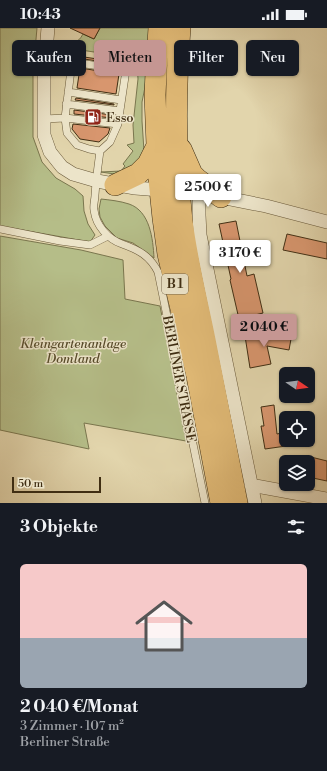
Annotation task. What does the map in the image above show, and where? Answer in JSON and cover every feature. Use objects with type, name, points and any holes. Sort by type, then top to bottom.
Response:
[{"type":"main road","name":"B 1","points":[[159,28],[155,95],[159,190],[168,254],[197,376],[221,503]]},
{"type":"main road","name":"B 1","points":[[180,28],[177,87],[177,159],[189,193],[182,221],[237,503]]},
{"type":"main road","points":[[177,139],[192,174],[221,197]]},
{"type":"main road","points":[[106,183],[138,174],[148,164],[157,146]]},
{"type":"street","points":[[48,28],[44,74],[44,135],[50,152],[62,167],[73,174],[106,183],[135,188],[221,197],[266,206],[327,222]]},
{"type":"street","points":[[189,193],[199,215],[200,235],[255,503]]},
{"type":"street","points":[[251,484],[327,499]]},
{"type":"lane","points":[[72,62],[126,70],[118,124],[110,142],[100,151],[89,149],[77,144],[67,133],[64,118],[68,92],[72,62]]},
{"type":"lane","points":[[68,92],[121,100]]},
{"type":"lane","points":[[66,104],[120,111]]},
{"type":"lane","points":[[44,119],[64,118],[118,124]]},
{"type":"lane","name":"BERLINER STRASSE","points":[[100,151],[106,183],[94,209],[96,221],[108,236],[120,244],[130,247],[153,262],[158,272],[205,503]]},
{"type":"lane","points":[[0,229],[60,241],[90,245],[108,236]]},
{"type":"green space","points":[[0,28],[37,28],[36,40],[12,40],[12,76],[33,76],[33,137],[42,162],[56,178],[75,189],[83,196],[84,211],[88,224],[95,235],[90,242],[0,226]]},
{"type":"green space","points":[[100,28],[151,28],[150,40],[94,40],[94,52],[86,51],[86,40],[79,40],[83,34],[94,39]]},
{"type":"green space","points":[[138,76],[146,76],[142,102],[143,157],[121,175],[101,172],[121,171],[125,166],[123,164],[133,151],[127,145],[134,143],[133,125]]},
{"type":"green space","points":[[101,199],[129,204],[142,213],[149,226],[153,243],[154,258],[133,243],[117,238],[105,226],[100,217],[99,209]]},
{"type":"green space","name":"Kleingartenanlage Domland","points":[[0,236],[81,250],[123,260],[125,299],[160,306],[186,441],[84,423],[89,449],[0,430]]},
{"type":"building","points":[[70,28],[100,28],[94,39]]},
{"type":"building","points":[[86,57],[94,58],[94,60],[86,59]]},
{"type":"building","points":[[86,69],[94,70],[94,76],[119,76],[116,94],[77,88],[79,76],[86,76]]},
{"type":"building","points":[[76,98],[114,104],[114,105],[75,100]]},
{"type":"building","points":[[74,110],[112,115],[112,118],[74,114]]},
{"type":"building","points":[[73,124],[110,128],[108,134],[99,142],[80,139],[72,129]]},
{"type":"building","points":[[236,221],[247,276],[254,274],[263,313],[239,319],[219,224]]},
{"type":"building","points":[[287,234],[327,243],[327,259],[283,250]]},
{"type":"building","points":[[272,332],[272,335],[291,339],[289,350],[267,346],[271,364],[250,368],[245,336]]},
{"type":"building","points":[[274,405],[277,434],[279,434],[279,447],[265,449],[261,426],[264,426],[261,407]]},
{"type":"building","points":[[315,458],[327,461],[327,481],[315,478]]},
{"type":"place","name":"Esso","points":[[93,117]]}]
